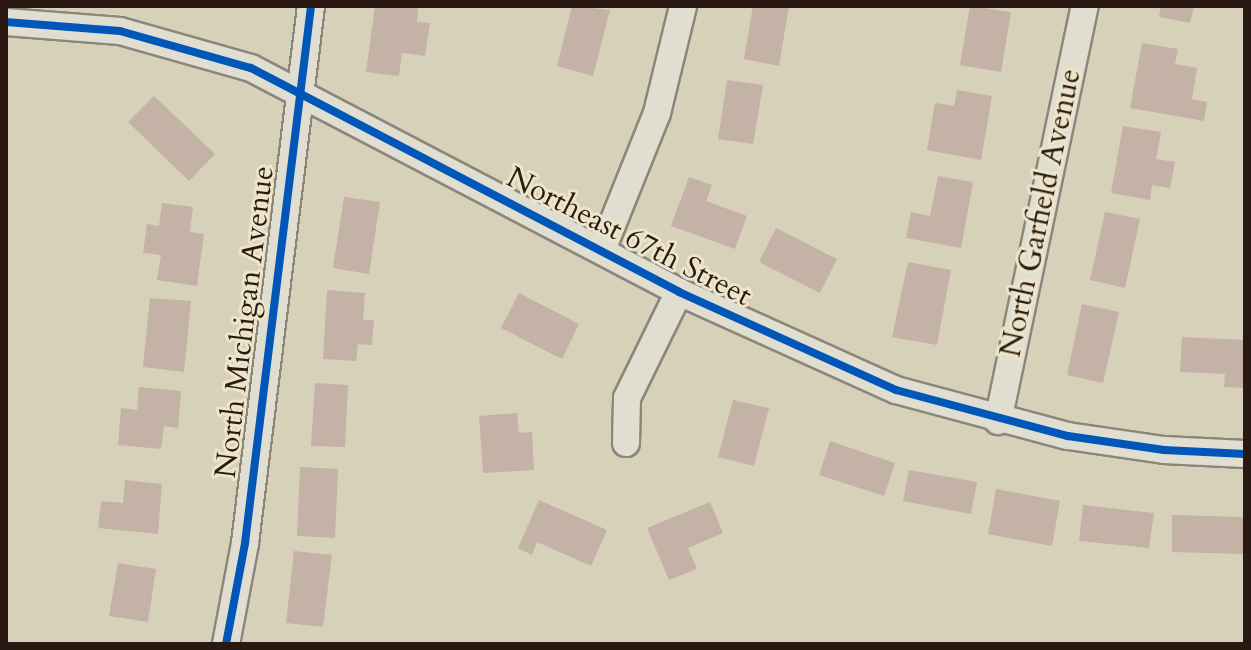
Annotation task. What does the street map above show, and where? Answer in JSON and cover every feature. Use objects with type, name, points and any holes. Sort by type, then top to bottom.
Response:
[{"type":"street","name":"North Michigan Avenue","points":[[226,644],[245,543],[311,6]]},
{"type":"street","points":[[602,250],[657,113],[683,6]]},
{"type":"street","name":"North Garfield Avenue","points":[[998,421],[1085,6]]},
{"type":"street","name":"Northeast 67th Street","points":[[6,22],[75,25],[186,46],[251,68],[679,292],[823,361],[998,421],[1126,446],[1245,454]]},
{"type":"street","name":"Northeast 67th Street","points":[[626,443],[627,398],[679,292]]},
{"type":"building","points":[[375,6],[418,8],[417,22],[430,23],[425,56],[402,53],[399,76],[366,72]]},
{"type":"building","points":[[572,6],[610,10],[593,76],[557,66]]},
{"type":"building","points":[[753,6],[789,6],[779,66],[744,59]]},
{"type":"building","points":[[970,6],[1011,12],[1001,72],[960,65]]},
{"type":"building","points":[[1161,6],[1194,6],[1190,23],[1159,17]]},
{"type":"building","points":[[1142,43],[1178,49],[1175,64],[1197,68],[1192,99],[1207,102],[1204,121],[1130,108]]},
{"type":"building","points":[[727,80],[763,85],[753,144],[718,139]]},
{"type":"building","points":[[957,90],[992,96],[981,160],[927,150],[935,103],[954,106]]},
{"type":"building","points":[[154,96],[215,154],[189,181],[128,122]]},
{"type":"building","points":[[1123,126],[1161,132],[1156,159],[1175,162],[1170,188],[1152,185],[1150,200],[1111,193]]},
{"type":"building","points":[[938,176],[973,182],[961,248],[906,238],[911,212],[930,216]]},
{"type":"building","points":[[689,177],[712,185],[706,201],[747,216],[735,249],[671,226]]},
{"type":"building","points":[[344,197],[380,202],[369,274],[333,268]]},
{"type":"building","points":[[162,203],[193,207],[190,232],[204,234],[197,286],[157,280],[161,255],[143,253],[147,224],[159,226]]},
{"type":"building","points":[[1105,212],[1140,219],[1125,288],[1090,280]]},
{"type":"building","points":[[776,228],[837,259],[820,293],[759,262]]},
{"type":"building","points":[[908,262],[951,270],[937,345],[892,337]]},
{"type":"building","points":[[327,290],[365,293],[363,320],[374,320],[372,345],[358,344],[356,361],[323,359]]},
{"type":"building","points":[[519,293],[579,324],[562,359],[501,328]]},
{"type":"building","points":[[150,298],[191,301],[184,372],[143,367]]},
{"type":"building","points":[[1082,304],[1119,312],[1103,383],[1067,375]]},
{"type":"building","points":[[1182,337],[1245,340],[1245,388],[1224,387],[1225,374],[1180,372]]},
{"type":"building","points":[[315,383],[348,385],[345,447],[311,446]]},
{"type":"building","points":[[139,387],[181,391],[178,428],[164,426],[161,449],[118,445],[121,408],[137,410]]},
{"type":"building","points":[[733,400],[769,408],[754,466],[718,457]]},
{"type":"building","points":[[517,413],[519,433],[532,432],[534,470],[483,473],[479,416]]},
{"type":"building","points":[[830,441],[895,463],[884,496],[819,475]]},
{"type":"building","points":[[300,467],[338,469],[335,538],[297,536]]},
{"type":"building","points":[[909,470],[977,482],[971,514],[903,501]]},
{"type":"building","points":[[125,480],[162,484],[158,534],[98,528],[101,501],[123,503]]},
{"type":"building","points":[[996,489],[1060,501],[1052,546],[988,534]]},
{"type":"building","points":[[539,500],[607,530],[591,566],[537,542],[532,555],[518,548]]},
{"type":"building","points":[[710,502],[723,533],[688,548],[697,569],[669,580],[647,528]]},
{"type":"building","points":[[1083,505],[1154,513],[1149,548],[1079,541]]},
{"type":"building","points":[[1172,515],[1244,517],[1243,554],[1172,552]]},
{"type":"building","points":[[294,551],[332,555],[323,627],[286,623]]},
{"type":"building","points":[[118,563],[156,569],[148,622],[109,616]]},
{"type":"cycle path","points":[[226,644],[245,543],[311,6]]},
{"type":"cycle path","points":[[6,22],[120,31],[251,68],[679,292],[896,390],[1068,436],[1164,450],[1245,454]]}]
